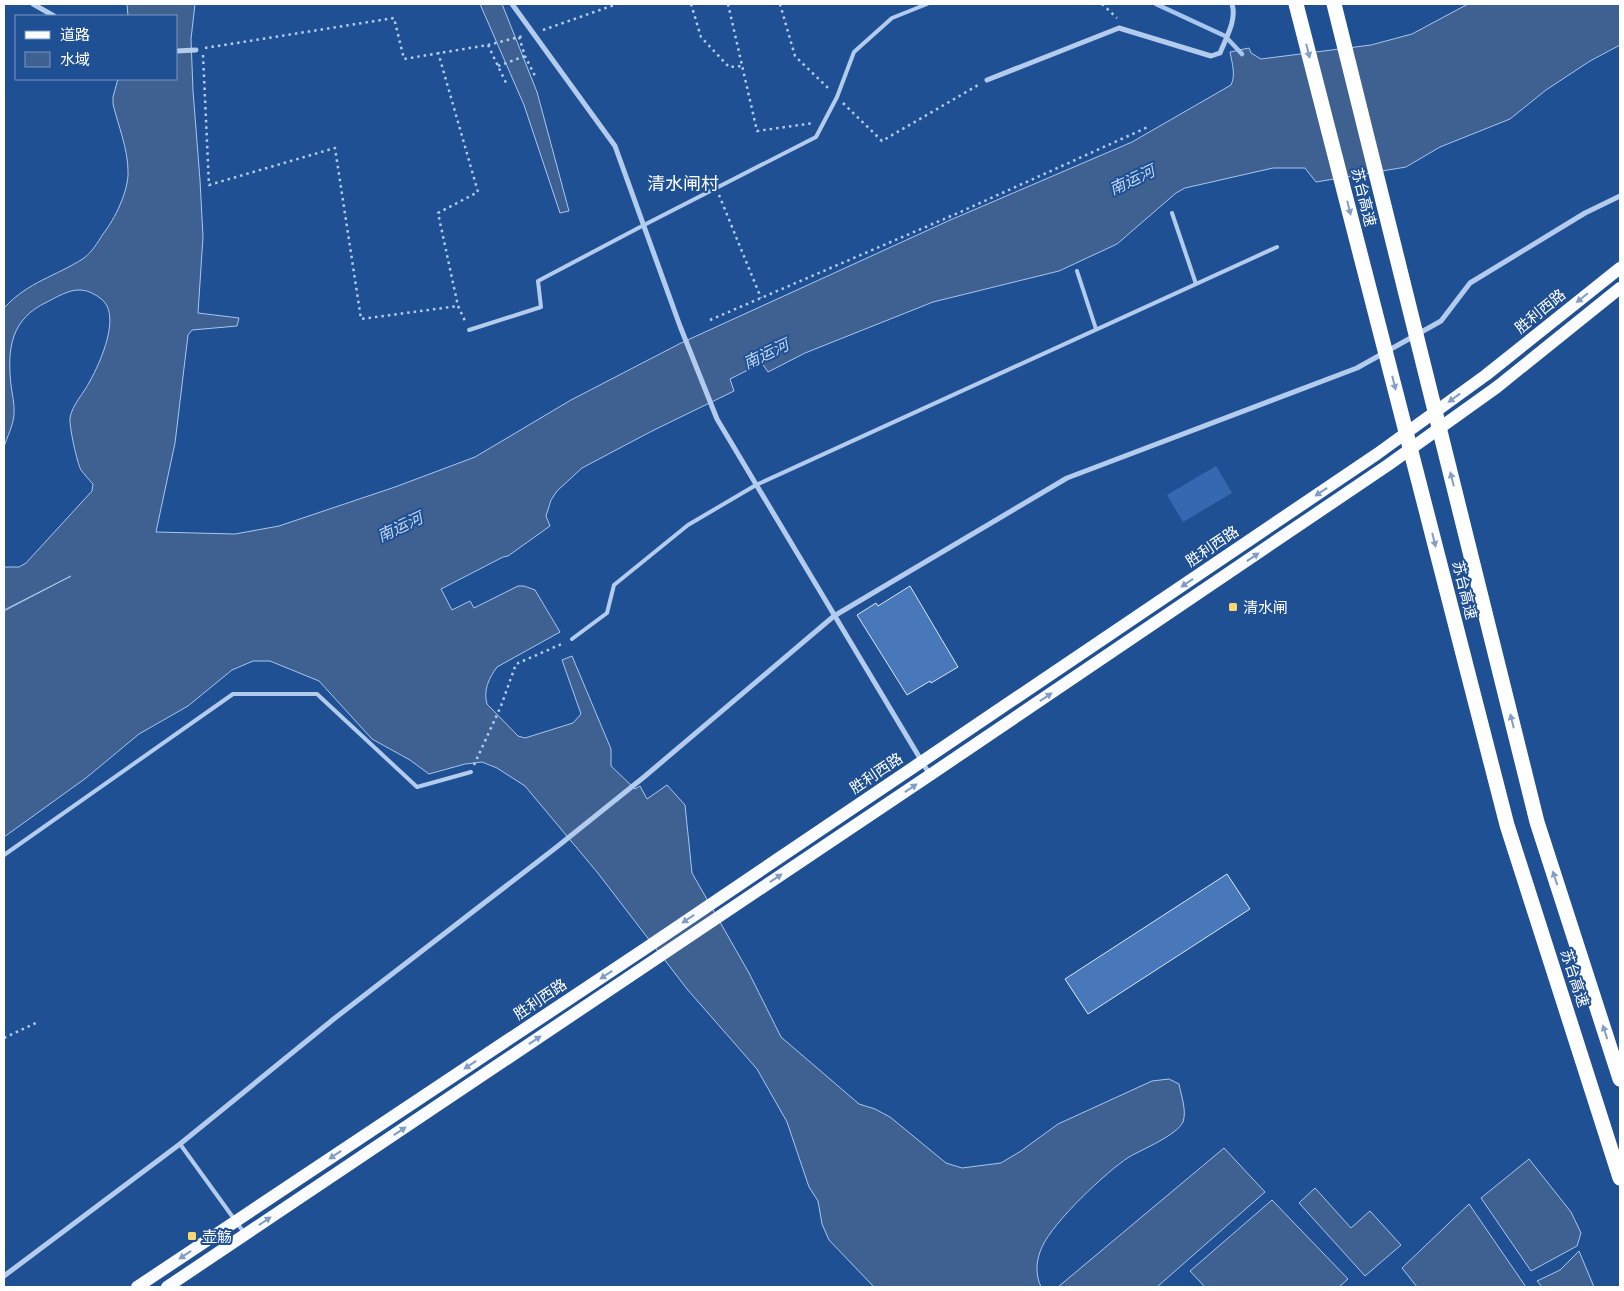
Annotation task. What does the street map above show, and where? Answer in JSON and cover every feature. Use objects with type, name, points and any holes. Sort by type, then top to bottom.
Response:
[{"type":"highway","name":"苏台高速","points":[[1296,4],[1508,825],[1620,1178]]},
{"type":"highway","name":"苏台高速","points":[[1334,4],[1537,822],[1620,1079]]},
{"type":"main road","name":"胜利西路","points":[[137,1287],[646,948],[1377,454],[1486,375],[1620,268]]},
{"type":"main road","points":[[167,1287],[736,906],[1396,460],[1497,387],[1620,288]]},
{"type":"street","points":[[33,4],[52,15]]},
{"type":"street","points":[[512,4],[615,146],[680,326],[717,420],[930,775]]},
{"type":"street","points":[[987,80],[1119,28],[1211,56],[1220,53],[1230,29],[1234,12],[1232,4]]},
{"type":"street","points":[[178,51],[196,50]]},
{"type":"street","points":[[4,1276],[180,1144],[335,1018],[644,778],[834,616],[1067,478],[1358,368],[1441,321],[1470,284],[1585,213],[1620,196]]},
{"type":"lane","points":[[469,330],[540,307],[538,281],[816,137],[837,97],[854,52],[892,18],[927,4]]},
{"type":"lane","points":[[1172,213],[1196,284]]},
{"type":"lane","points":[[572,640],[607,613],[614,585],[688,525],[756,485],[1277,247]]},
{"type":"lane","points":[[1077,271],[1096,330]]},
{"type":"lane","points":[[4,855],[233,694],[317,694],[417,787],[471,772]]},
{"type":"lane","points":[[180,1144],[245,1234]]},
{"type":"path","points":[[458,306],[361,319],[335,148],[209,185],[202,49],[394,18],[404,59],[519,38],[617,4]]},
{"type":"path","points":[[691,4],[702,37],[729,67],[743,66]]},
{"type":"path","points":[[728,4],[757,131],[823,122]]},
{"type":"path","points":[[780,4],[795,56],[882,141],[987,80]]},
{"type":"path","points":[[1102,4],[1127,31]]},
{"type":"path","points":[[519,38],[525,56],[536,78]]},
{"type":"path","points":[[488,45],[506,85]]},
{"type":"path","points":[[438,52],[478,192],[438,213],[458,306],[469,330]]},
{"type":"path","points":[[498,66],[525,56]]},
{"type":"path","points":[[710,320],[958,213],[1148,127]]},
{"type":"path","points":[[716,188],[761,298]]},
{"type":"path","points":[[471,772],[501,706],[516,664],[572,640]]},
{"type":"path","points":[[4,1038],[38,1022]]},
{"type":"shaded area","points":[[1216,466],[1232,493],[1183,522],[1167,495]]},
{"type":"water","name":"南运河","points":[[127,4],[195,4],[191,39],[203,237],[198,313],[239,318],[237,326],[192,330],[188,335],[175,443],[156,532],[235,534],[279,526],[395,487],[475,457],[571,400],[681,343],[948,221],[1132,142],[1231,85],[1233,65],[1230,52],[1249,48],[1251,53],[1261,59],[1371,45],[1412,34],[1468,4],[1620,4],[1620,45],[1590,61],[1546,90],[1510,119],[1440,147],[1406,167],[1316,182],[1305,168],[1273,168],[1185,188],[1176,193],[1117,244],[1059,271],[933,302],[805,353],[768,372],[762,363],[730,379],[734,391],[582,468],[557,491],[551,500],[546,516],[550,526],[508,556],[441,589],[452,610],[470,601],[474,608],[518,586],[535,590],[560,632],[497,667],[487,684],[487,704],[518,736],[525,738],[573,723],[581,714],[562,660],[572,656],[611,749],[611,766],[635,789],[640,786],[647,799],[667,785],[685,805],[692,873],[749,973],[781,1037],[859,1104],[875,1109],[890,1117],[946,1163],[962,1168],[1001,1163],[1058,1124],[1152,1081],[1169,1079],[1179,1084],[1184,1108],[1184,1118],[1180,1127],[1167,1137],[1119,1164],[1068,1211],[1048,1237],[1038,1257],[1037,1272],[1041,1287],[874,1287],[829,1240],[822,1224],[818,1201],[809,1187],[787,1122],[757,1069],[687,989],[597,872],[525,786],[497,768],[482,762],[465,764],[429,774],[410,760],[372,739],[319,681],[270,661],[253,661],[232,670],[188,706],[139,734],[86,778],[4,837],[4,611],[71,576],[4,610],[4,567],[19,567],[26,563],[92,491],[93,484],[81,470],[77,460],[70,418],[73,408],[88,386],[104,351],[110,326],[110,315],[107,305],[100,298],[87,291],[75,290],[35,309],[26,317],[14,336],[11,347],[10,372],[14,415],[4,447],[4,308],[23,291],[87,256],[108,228],[116,212],[124,195],[128,179],[125,146],[113,104],[118,80],[178,80],[178,15],[128,15]]},
{"type":"water","points":[[480,4],[502,4],[537,92],[569,211],[560,213],[524,105]]},
{"type":"water","points":[[1224,1148],[1265,1192],[1157,1287],[1058,1287]]},
{"type":"water","points":[[1529,1159],[1571,1212],[1581,1233],[1577,1246],[1531,1271],[1481,1198]]},
{"type":"water","points":[[1315,1188],[1351,1228],[1370,1211],[1401,1245],[1365,1276],[1299,1203]]},
{"type":"water","points":[[1272,1200],[1348,1279],[1339,1287],[1205,1287],[1190,1271]]},
{"type":"water","points":[[1469,1204],[1526,1287],[1417,1287],[1402,1268]]},
{"type":"water","points":[[1579,1251],[1594,1287],[1542,1287],[1537,1281],[1560,1270]]},
{"type":"building","points":[[910,586],[958,667],[907,695],[857,615],[876,603],[878,606]]},
{"type":"building","points":[[1227,874],[1250,909],[1088,1014],[1065,979]]},
{"type":"waterway","points":[[1156,4],[1225,36],[1242,54]]},
{"type":"place","name":"清水闸","points":[[1233,607]]},
{"type":"place","name":"壶觞","points":[[192,1236]]},
{"type":"district","name":"清水闸村","points":[[683,183]]}]
